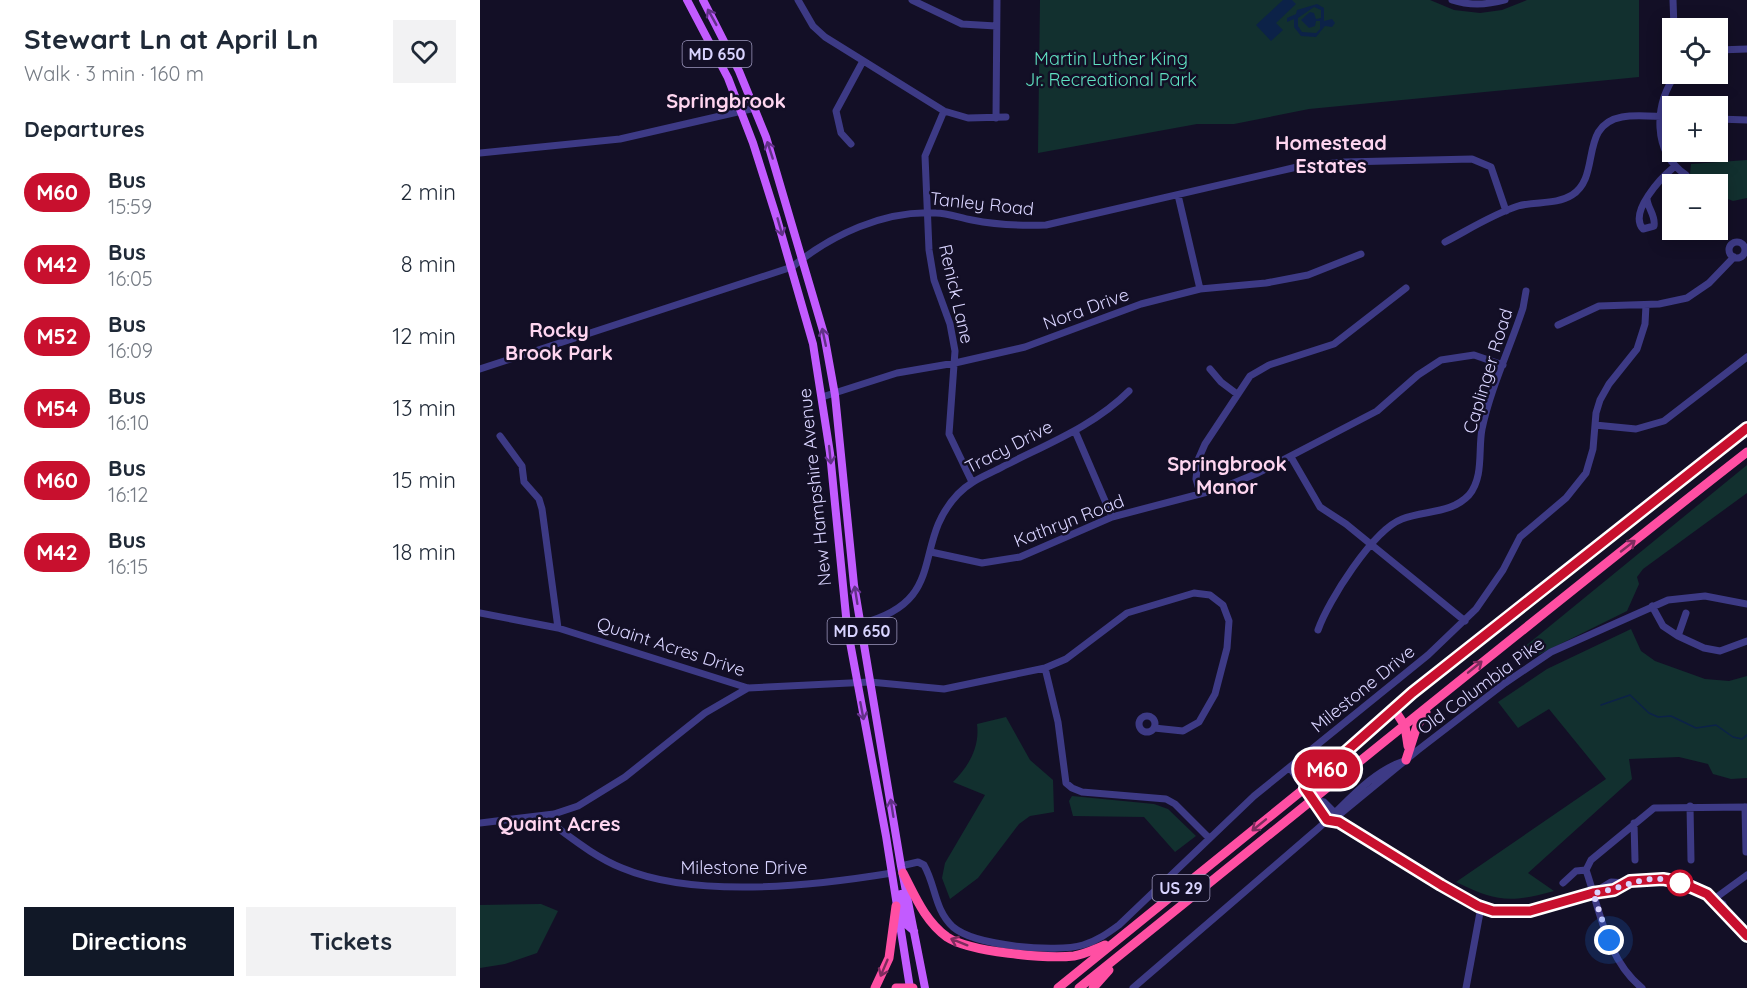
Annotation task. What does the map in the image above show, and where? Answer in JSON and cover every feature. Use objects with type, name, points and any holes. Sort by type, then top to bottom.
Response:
[{"type":"highway","name":"US 29","points":[[1058,988],[1305,788],[1394,710],[1747,428]]},
{"type":"highway","name":"US 29","points":[[1079,988],[1314,800],[1555,602],[1747,452]]},
{"type":"highway","points":[[1407,756],[1418,726],[1430,705]]},
{"type":"highway","points":[[1394,710],[1405,726],[1407,756]]},
{"type":"highway","points":[[902,869],[931,922],[958,943],[980,949],[1055,957],[1090,952],[1118,939]]},
{"type":"highway","points":[[875,988],[889,958],[897,906]]},
{"type":"highway","points":[[1093,988],[1134,944]]},
{"type":"highway","points":[[896,988],[911,988]]},
{"type":"main road","name":"New Hampshire Avenue","points":[[687,0],[711,42],[741,111],[792,267],[813,344],[822,397],[837,546],[856,682],[886,836],[911,988]]},
{"type":"main road","name":"New Hampshire Avenue","points":[[703,0],[754,108],[777,171],[824,334],[835,395],[850,544],[861,624],[902,869],[925,988]]},
{"type":"main road","points":[[837,546],[850,544]]},
{"type":"main road","points":[[886,836],[891,839],[895,859],[902,869]]},
{"type":"main road","points":[[892,873],[898,874],[907,925],[914,932]]},
{"type":"street","points":[[798,0],[813,26],[825,37],[944,111],[968,118],[1006,117]]},
{"type":"street","points":[[912,0],[962,24],[996,26]]},
{"type":"street","points":[[996,118],[997,0]]},
{"type":"street","points":[[1452,0],[1464,4],[1489,4],[1505,0]]},
{"type":"street","points":[[1673,0],[1674,18]]},
{"type":"street","points":[[1728,50],[1747,49]]},
{"type":"street","points":[[851,144],[841,134],[836,111],[863,61]]},
{"type":"street","points":[[1670,84],[1664,94],[1659,117],[1664,146],[1674,166],[1685,174]]},
{"type":"street","points":[[480,153],[620,139],[754,108]]},
{"type":"street","name":"Renick Lane","points":[[944,111],[925,156],[931,267],[950,324],[955,363],[949,434],[972,482]]},
{"type":"street","points":[[1444,242],[1506,211],[1534,203],[1561,200],[1577,191],[1587,176],[1594,137],[1612,120],[1631,116],[1659,117]]},
{"type":"street","points":[[1728,119],[1747,120]]},
{"type":"street","name":"Tanley Road","points":[[480,369],[792,267],[819,247],[870,223],[911,213],[928,213],[996,224],[1046,225],[1297,167],[1472,159],[1491,167],[1506,211]]},
{"type":"street","points":[[1647,199],[1659,180],[1674,166]]},
{"type":"street","points":[[1178,195],[1200,290]]},
{"type":"street","name":"Nora Drive","points":[[822,397],[835,395],[897,372],[955,363],[1025,347],[1141,304],[1200,290],[1266,283],[1308,275],[1361,254]]},
{"type":"street","points":[[1558,325],[1599,306],[1671,303],[1687,298],[1718,275],[1734,257]]},
{"type":"street","points":[[1200,493],[1196,479],[1198,460],[1237,394],[1259,369],[1344,338],[1406,288]]},
{"type":"street","name":"Caplinger Road","points":[[1317,630],[1340,586],[1373,545],[1399,520],[1450,508],[1471,493],[1479,472],[1486,413],[1523,308],[1526,291]]},
{"type":"street","name":"Milestone Drive","points":[[902,869],[918,862],[924,866],[938,908],[954,927],[966,934],[1010,944],[1054,949],[1070,948],[1100,939],[1119,925],[1254,796],[1423,660],[1466,621],[1503,570],[1520,537],[1578,485],[1590,462],[1596,412],[1604,392],[1637,350],[1645,324],[1646,305]]},
{"type":"street","name":"Kathryn Road","points":[[931,552],[967,562],[1001,562],[1020,557],[1113,516],[1237,483],[1377,411],[1418,375],[1441,360],[1474,356],[1503,365]]},
{"type":"street","points":[[1595,425],[1636,429],[1664,421],[1747,357]]},
{"type":"street","points":[[1210,369],[1221,382],[1237,394]]},
{"type":"street","name":"Tracy Drive","points":[[861,624],[885,618],[910,600],[948,506],[972,482],[1075,431],[1108,410],[1129,391]]},
{"type":"street","points":[[1075,431],[1113,516]]},
{"type":"street","points":[[500,436],[522,466],[524,482],[539,499],[542,508],[558,628]]},
{"type":"street","points":[[1291,457],[1312,497],[1320,507],[1373,545],[1466,621]]},
{"type":"street","name":"Quaint Acres Drive","points":[[480,613],[558,628],[748,688],[870,682],[944,689],[1045,668],[1066,659],[1127,613],[1194,593],[1210,595],[1222,605],[1229,621],[1227,648],[1215,694],[1199,722],[1183,731],[1154,728]]},
{"type":"street","name":"Old Columbia Pike","points":[[1133,988],[1394,764],[1530,665],[1668,600],[1693,596],[1747,604]]},
{"type":"street","points":[[1652,606],[1663,626],[1704,648],[1720,651],[1747,641]]},
{"type":"street","points":[[1678,636],[1686,613]]},
{"type":"street","points":[[1045,668],[1058,722],[1066,783],[1082,792],[1166,799],[1175,804],[1209,838]]},
{"type":"street","points":[[480,823],[541,816],[578,806],[604,792],[705,713],[748,688]]},
{"type":"street","points":[[1290,768],[1314,800],[1316,807],[1481,907],[1509,913],[1530,911],[1593,893],[1611,882],[1628,883],[1663,879],[1680,882],[1724,904],[1730,918],[1747,936]]},
{"type":"street","points":[[1690,806],[1691,860]]},
{"type":"street","points":[[1642,988],[1618,962],[1586,870],[1591,860],[1654,807],[1746,807],[1746,852]]},
{"type":"street","name":"Milestone Drive","points":[[541,816],[594,853],[620,867],[668,882],[705,886],[770,885],[847,881],[892,873]]},
{"type":"street","points":[[1634,823],[1635,860]]},
{"type":"street","points":[[1563,883],[1576,871],[1586,870]]},
{"type":"street","points":[[1714,899],[1747,875]]},
{"type":"street","points":[[1466,988],[1481,907]]},
{"type":"green space","name":"Martin Luther King Jr. Recreational Park","points":[[1040,0],[1430,0],[1454,10],[1480,13],[1502,10],[1527,0],[1639,0],[1639,77],[1309,109],[1234,124],[1197,124],[1038,153]]},
{"type":"green space","points":[[1747,160],[1747,198],[1733,201],[1728,199],[1728,174],[1690,174],[1691,164]]},
{"type":"green space","points":[[1747,465],[1747,493],[1643,569],[1637,577],[1639,584],[1627,611],[1538,655],[1525,658],[1520,655],[1523,648]]},
{"type":"green space","points":[[1631,629],[1641,651],[1655,661],[1705,679],[1729,681],[1747,676],[1747,778],[1731,779],[1713,774],[1708,764],[1679,757],[1629,759],[1632,779],[1528,873],[1554,891],[1514,899],[1482,894],[1456,882],[1606,779],[1549,709],[1518,728],[1498,702],[1547,669]]},
{"type":"green space","points":[[1006,717],[1030,760],[1053,780],[1054,812],[1030,816],[1019,824],[978,878],[950,899],[942,878],[945,863],[985,795],[953,782],[972,756],[977,741],[977,724]]},
{"type":"green space","points":[[1072,796],[1154,804],[1168,809],[1196,836],[1175,852],[1144,817],[1073,816],[1069,801]]},
{"type":"green space","points":[[541,904],[558,911],[537,953],[505,964],[480,968],[480,905]]},
{"type":"water","points":[[1283,0],[1292,0],[1296,4],[1276,23],[1283,30],[1271,41],[1256,25]]},
{"type":"water","points":[[1317,4],[1324,8],[1324,21],[1332,19],[1335,23],[1332,27],[1325,26],[1316,37],[1301,36],[1294,27],[1294,19],[1287,22],[1287,18],[1296,14],[1297,10]],"holes":[[[1314,7],[1321,10],[1321,18],[1316,19],[1314,13],[1310,12],[1301,20],[1309,28],[1315,26],[1316,21],[1320,21],[1320,29],[1316,33],[1302,32],[1298,26],[1298,18]]]},
{"type":"waterway","points":[[1601,705],[1630,695],[1649,713],[1658,717],[1671,716],[1696,728],[1716,725],[1733,737],[1742,739],[1747,735]]},
{"type":"bus line","name":"M60","points":[[1747,428],[1412,693],[1305,788],[1320,813],[1327,820],[1334,819],[1478,906],[1509,913],[1530,911],[1593,893],[1614,890],[1630,881],[1663,879],[1680,882],[1707,894],[1747,936]]},
{"type":"district","name":"Springbrook","points":[[726,101]]},
{"type":"district","name":"Homestead Estates","points":[[1331,154]]},
{"type":"district","name":"Rocky Brook Park","points":[[559,342]]},
{"type":"district","name":"Springbrook Manor","points":[[1227,476]]},
{"type":"district","name":"Quaint Acres","points":[[559,824]]},
{"type":"route","points":[[1609,940],[1593,893],[1614,890],[1630,881],[1647,879],[1663,879],[1680,883]]}]
